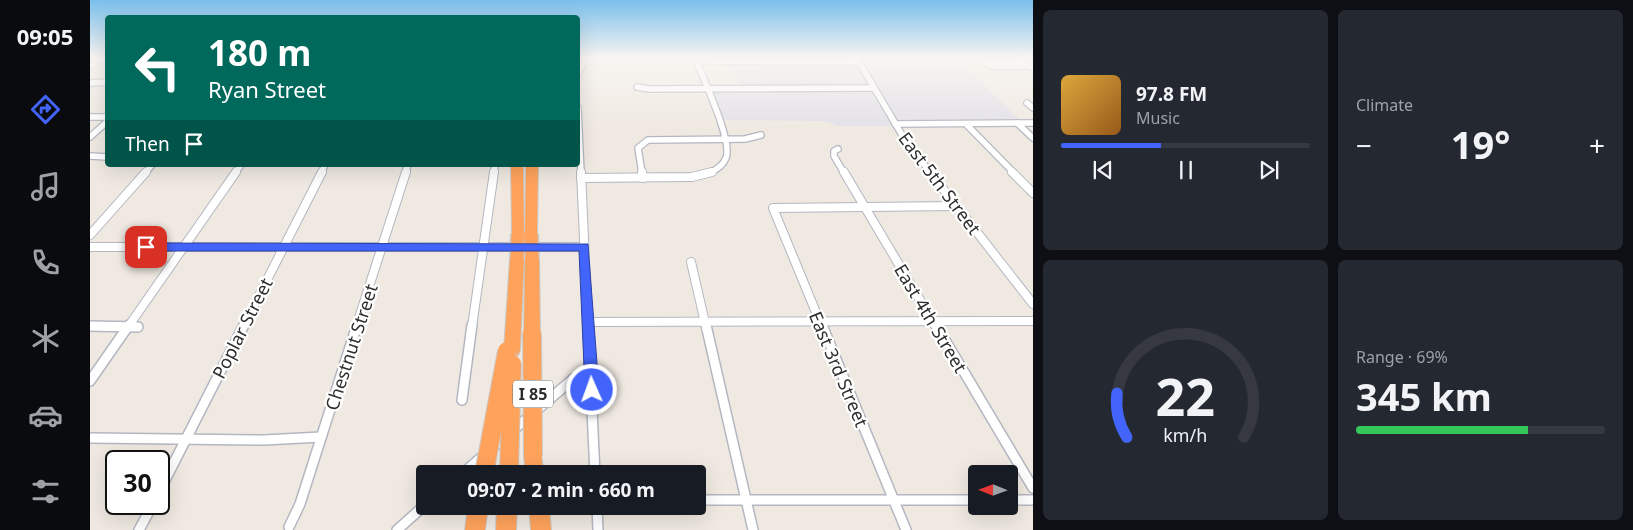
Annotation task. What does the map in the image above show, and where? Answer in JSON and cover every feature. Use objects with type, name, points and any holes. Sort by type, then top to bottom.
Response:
[{"type":"highway","points":[[486,465],[510,351],[518,234],[518,167]]},
{"type":"highway","name":"I 85","points":[[532,167],[534,465]]},
{"type":"highway","name":"I 85","points":[[509,465],[510,351]]},
{"type":"highway","points":[[475,530],[477,515]]},
{"type":"highway","points":[[506,530],[507,515]]},
{"type":"highway","points":[[532,515],[532,530]]},
{"type":"highway","points":[[540,515],[542,530]]},
{"type":"street","points":[[90,82],[105,82]]},
{"type":"street","points":[[581,178],[692,177],[714,171],[722,165],[727,157],[728,150],[704,82]]},
{"type":"street","name":"East 5th Street","points":[[870,82],[905,140],[1033,304]]},
{"type":"street","points":[[636,86],[650,89],[874,88]]},
{"type":"street","points":[[1027,103],[1033,108]]},
{"type":"street","points":[[90,117],[105,119]]},
{"type":"street","points":[[90,137],[105,122]]},
{"type":"street","points":[[895,124],[1033,124]]},
{"type":"street","points":[[966,124],[1033,193]]},
{"type":"street","points":[[1017,124],[1033,138]]},
{"type":"street","points":[[644,178],[638,148],[644,142],[655,138],[745,139],[761,135]]},
{"type":"street","name":"East 4th Street","points":[[838,149],[834,151],[834,156],[1033,488]]},
{"type":"street","points":[[580,155],[595,465]]},
{"type":"street","points":[[90,156],[105,156]]},
{"type":"street","points":[[90,235],[150,167]]},
{"type":"street","points":[[90,381],[240,167]]},
{"type":"street","name":"Poplar Street","points":[[170,470],[324,167]]},
{"type":"street","name":"Chestnut Street","points":[[289,527],[300,504],[384,247],[407,167]]},
{"type":"street","points":[[462,400],[495,167]]},
{"type":"street","points":[[864,207],[957,206]]},
{"type":"street","name":"East 3rd Street","points":[[864,207],[773,208],[906,530]]},
{"type":"street","points":[[90,247],[584,247]]},
{"type":"street","points":[[691,262],[753,530]]},
{"type":"street","points":[[589,322],[1033,321]]},
{"type":"street","points":[[90,326],[138,327]]},
{"type":"street","points":[[473,465],[573,379],[591,374]]},
{"type":"street","points":[[90,438],[264,440],[322,437]]},
{"type":"street","points":[[706,500],[968,500]]},
{"type":"street","points":[[1018,500],[1033,500]]},
{"type":"street","points":[[397,530],[416,513]]},
{"type":"street","points":[[139,530],[147,515]]},
{"type":"street","points":[[597,515],[598,530]]},
{"type":"shaded area","points":[[738,82],[981,82],[1026,126],[839,126],[823,121],[721,120],[708,87],[741,88]]},
{"type":"route","points":[[146,247],[584,247],[592,390]]}]
